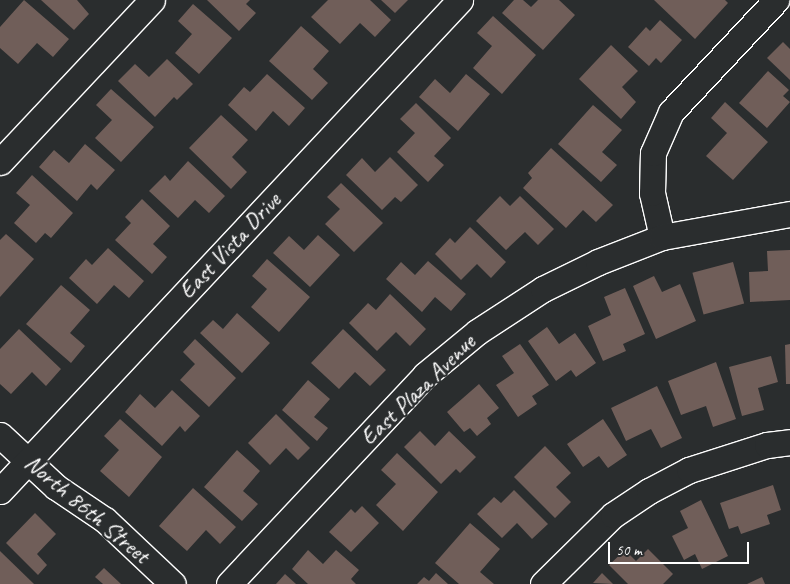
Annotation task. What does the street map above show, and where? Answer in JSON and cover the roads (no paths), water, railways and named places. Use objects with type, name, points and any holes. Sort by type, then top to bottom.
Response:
[{"type":"street","points":[[0,162],[152,0]]},
{"type":"street","name":"East Vista Drive","points":[[0,491],[460,0]]},
{"type":"street","points":[[662,237],[652,193],[653,154],[671,112],[776,0]]},
{"type":"street","name":"East Plaza Avenue","points":[[229,584],[426,375],[477,332],[543,289],[598,262],[662,237],[790,214]]},
{"type":"street","name":"North 86th Street","points":[[0,435],[56,487],[105,520],[173,584]]},
{"type":"street","points":[[543,584],[613,515],[649,491],[698,467],[767,445],[790,442]]}]
